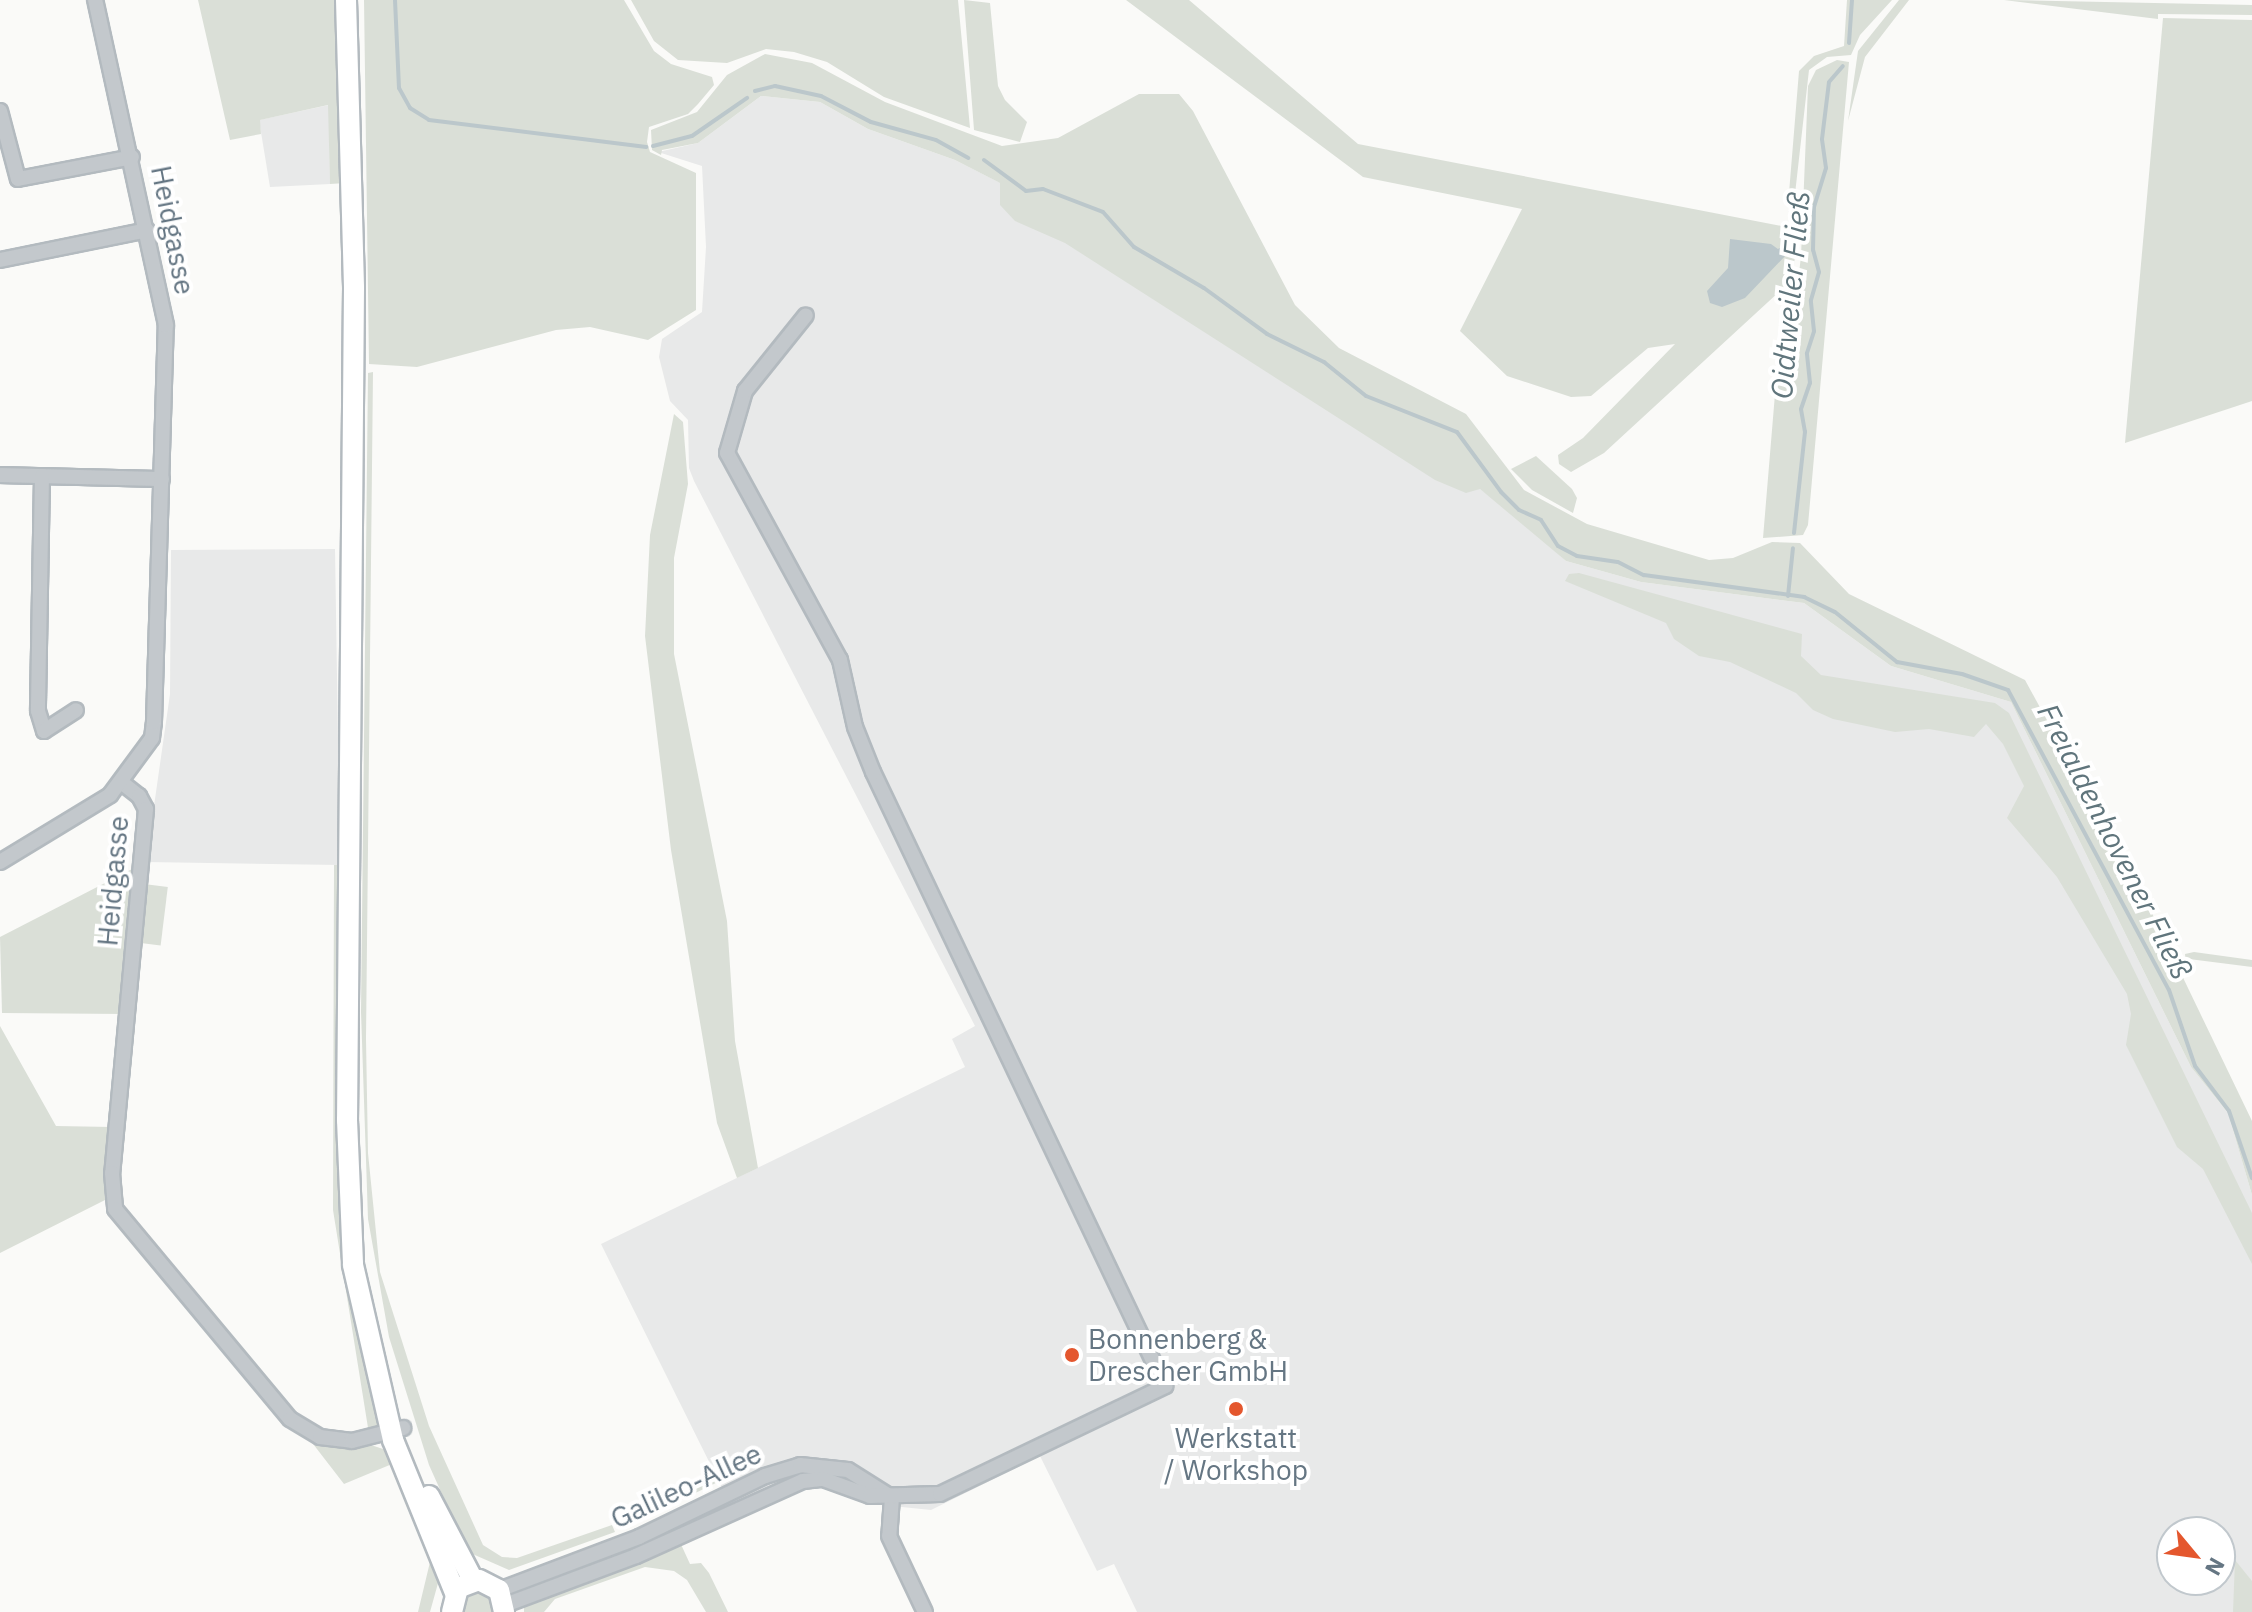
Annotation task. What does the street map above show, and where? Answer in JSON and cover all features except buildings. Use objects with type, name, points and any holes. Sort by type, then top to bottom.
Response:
[{"type":"street","name":"Heidgasse","points":[[95,0],[132,157],[168,355],[152,738],[121,782],[139,796],[146,809],[112,1173],[115,1209],[290,1419],[320,1437],[352,1441],[397,1431]]},
{"type":"street","points":[[346,0],[354,288],[347,901],[347,1120],[353,1219],[397,1431],[453,1602],[473,1580]]},
{"type":"street","points":[[0,111],[18,179],[132,157]]},
{"type":"street","points":[[0,260],[147,230]]},
{"type":"street","name":"Galileo-Allee","points":[[503,1603],[636,1556],[803,1481],[823,1479],[870,1496],[940,1494],[1165,1386],[1050,1138],[873,772],[855,727],[840,660],[727,453],[745,391],[806,315]]},
{"type":"street","points":[[0,475],[162,479]]},
{"type":"street","points":[[42,476],[38,711],[44,731],[76,710]]},
{"type":"street","points":[[0,862],[85,815],[121,782]]},
{"type":"street","points":[[397,1431],[450,1542],[473,1580],[503,1603]]},
{"type":"street","points":[[892,1497],[889,1536],[925,1612]]},
{"type":"shaded area","points":[[198,0],[342,0],[346,183],[330,184],[328,105],[260,120],[261,134],[230,140]]},
{"type":"shaded area","points":[[364,0],[624,0],[654,51],[671,64],[712,77],[714,85],[688,114],[649,127],[647,142],[650,152],[696,173],[696,310],[648,340],[590,327],[556,330],[417,367],[369,364]]},
{"type":"shaded area","points":[[631,0],[958,0],[970,128],[884,97],[827,62],[794,52],[766,49],[727,63],[678,60],[654,41]]},
{"type":"shaded area","points":[[964,0],[990,3],[998,86],[1005,100],[1027,122],[1020,142],[974,130]]},
{"type":"shaded area","points":[[1126,0],[1189,0],[1358,144],[1797,229],[1793,279],[1604,453],[1571,472],[1559,464],[1558,455],[1583,438],[1675,344],[1648,348],[1591,396],[1571,397],[1507,376],[1460,331],[1522,209],[1363,177]]},
{"type":"shaded area","points":[[1847,0],[1892,0],[1860,35],[1851,55],[1827,57],[1809,70],[1795,194],[1789,193],[1799,71],[1814,56],[1844,46]]},
{"type":"shaded area","points":[[1899,0],[1909,0],[1865,57],[1848,121],[1858,51]]},
{"type":"shaded area","points":[[2004,0],[2252,5],[2252,15],[2158,14],[2158,19]]},
{"type":"shaded area","points":[[2163,18],[2252,20],[2252,401],[2125,443]]},
{"type":"shaded area","points":[[765,54],[812,63],[885,102],[1002,146],[1058,138],[1139,94],[1179,94],[1193,111],[1295,305],[1339,348],[1466,414],[1524,490],[1587,524],[1709,560],[1733,558],[1772,542],[1800,543],[1849,594],[2025,680],[2149,907],[2252,1121],[2252,1195],[2228,1113],[2191,1067],[2011,702],[1891,666],[1804,603],[1641,582],[1566,561],[1480,489],[1466,493],[1435,480],[1065,243],[1015,221],[1000,205],[1000,183],[955,160],[868,129],[820,102],[761,96],[698,143],[662,150],[661,155],[652,150],[651,130],[697,112],[727,75]]},
{"type":"shaded area","points":[[1837,60],[1849,62],[1808,525],[1803,535],[1763,538],[1783,298],[1798,282],[1801,256],[1808,86],[1816,70]]},
{"type":"shaded area","points":[[761,96],[820,102],[868,129],[955,160],[1018,192],[1357,397],[1515,515],[1566,561],[1641,582],[1804,603],[1891,666],[2011,702],[2191,1067],[2228,1113],[2252,1195],[2252,1612],[1137,1612],[1114,1564],[1097,1571],[1040,1456],[931,1510],[873,1504],[823,1482],[796,1486],[735,1514],[601,1244],[965,1067],[952,1039],[975,1026],[689,468],[688,420],[670,401],[659,357],[662,339],[702,312],[706,247],[702,166],[658,152],[698,143]]},
{"type":"shaded area","points":[[329,105],[330,184],[270,187],[259,120]]},
{"type":"shaded area","points":[[1730,239],[1771,244],[1786,255],[1745,298],[1722,307],[1710,303],[1707,291],[1728,268]]},
{"type":"shaded area","points":[[373,372],[366,1039],[368,1153],[380,1272],[429,1426],[483,1545],[502,1557],[517,1558],[612,1525],[615,1532],[509,1570],[468,1552],[429,1465],[389,1337],[368,1219],[361,1012],[368,373]]},
{"type":"shaded area","points":[[674,414],[683,422],[688,484],[674,558],[674,654],[727,921],[735,1041],[758,1168],[737,1178],[717,1123],[671,850],[645,636],[650,535]]},
{"type":"shaded area","points":[[1536,456],[1572,489],[1577,498],[1573,513],[1532,490],[1511,469]]},
{"type":"shaded area","points":[[335,549],[340,865],[146,862],[170,694],[171,550]]},
{"type":"shaded area","points":[[1579,573],[1802,634],[1801,656],[1821,675],[1995,703],[2009,713],[2252,1213],[2252,1264],[2203,1169],[2177,1147],[2126,1045],[2131,1014],[2127,994],[2057,877],[2007,818],[2024,786],[2003,744],[1986,724],[1974,737],[1929,729],[1895,732],[1833,719],[1813,710],[1796,693],[1730,662],[1699,656],[1674,639],[1666,623],[1565,581],[1569,574]]},
{"type":"shaded area","points":[[334,865],[340,865],[340,1102],[381,1421],[369,1434],[333,1210]]},
{"type":"shaded area","points":[[136,867],[124,1014],[2,1013],[0,937]]},
{"type":"shaded area","points":[[144,884],[168,887],[161,945],[137,943]]},
{"type":"shaded area","points":[[2194,952],[2252,960],[2252,967],[2189,959],[2186,966],[2185,954]]},
{"type":"shaded area","points":[[0,1026],[56,1126],[112,1127],[107,1199],[0,1253]]},
{"type":"shaded area","points":[[310,1440],[371,1445],[389,1451],[440,1576],[430,1612],[418,1612],[430,1562],[392,1464],[344,1484]]},
{"type":"shaded area","points":[[720,1475],[722,1480],[632,1524],[630,1518]]},
{"type":"shaded area","points":[[679,1540],[690,1564],[701,1563],[709,1573],[728,1612],[706,1612],[687,1580],[674,1571],[645,1567],[555,1599],[544,1612],[524,1612],[524,1604]]},
{"type":"shaded area","points":[[2236,1561],[2252,1581],[2252,1612],[2233,1612]]},
{"type":"shaded area","points":[[480,1591],[490,1595],[494,1612],[464,1612],[466,1598]]},
{"type":"waterway","points":[[395,0],[399,88],[410,108],[429,120],[646,147]]},
{"type":"waterway","name":"Oidtweiler Fließ","points":[[1849,43],[1852,0]]},
{"type":"waterway","name":"Oidtweiler Fließ","points":[[1794,533],[1805,432],[1801,409],[1810,383],[1807,353],[1814,331],[1811,300],[1819,272],[1813,250],[1814,207],[1826,168],[1822,139],[1829,82],[1843,66]]},
{"type":"waterway","points":[[755,91],[775,86],[821,96],[871,122],[936,140],[968,158]]},
{"type":"waterway","points":[[653,146],[692,136],[747,98]]},
{"type":"waterway","name":"Freialdenhovener Fließ","points":[[984,160],[1026,191],[1043,189],[1103,212],[1134,247],[1204,288],[1267,334],[1324,362],[1366,396],[1457,432],[1501,492],[1519,510],[1541,520],[1558,546],[1577,556],[1618,562],[1644,575],[1804,597],[1835,612],[1897,662],[1962,674],[2008,690],[2169,990],[2195,1066],[2229,1111],[2252,1178]]},
{"type":"waterway","points":[[1780,250],[1791,251]]},
{"type":"waterway","name":"Oidtweiler Fließ","points":[[1788,596],[1793,548]]},
{"type":"place","name":"Bonnenberg & Drescher GmbH","points":[[1072,1355]]},
{"type":"place","name":"Werkstatt / Workshop","points":[[1236,1409]]}]
